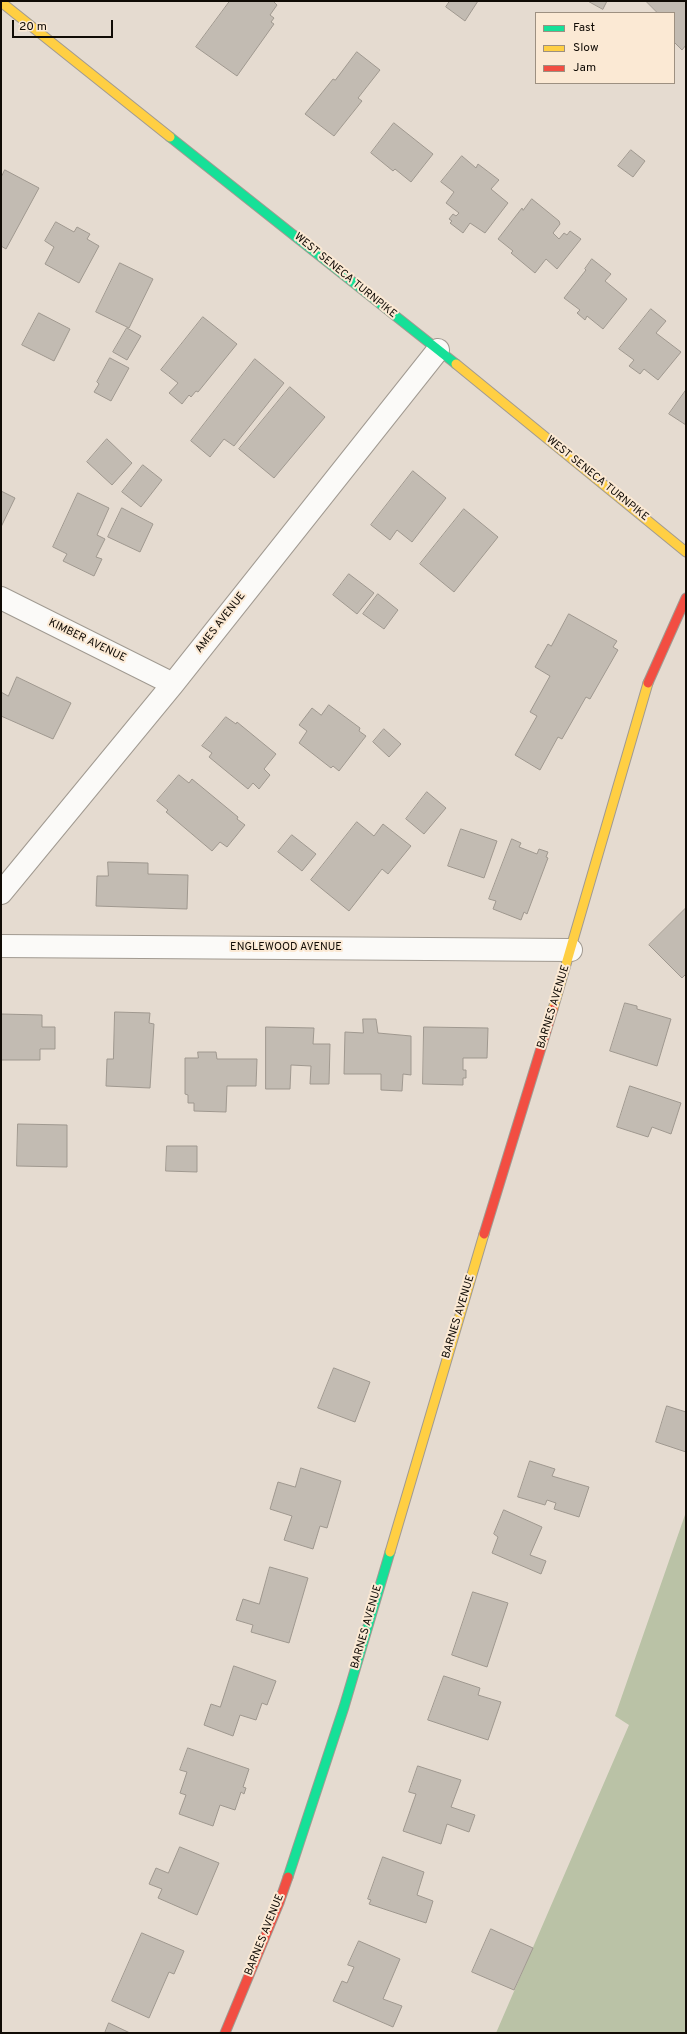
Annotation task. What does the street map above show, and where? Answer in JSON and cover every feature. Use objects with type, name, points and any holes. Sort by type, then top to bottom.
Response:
[{"type":"street","name":"WEST SENECA TURNPIKE","points":[[1,2],[438,350],[686,552]]},
{"type":"street","name":"AMES AVENUE","points":[[1,893],[173,684],[438,350]]},
{"type":"street","name":"KIMBER AVENUE","points":[[1,598],[173,684]]},
{"type":"street","name":"BARNES AVENUE","points":[[225,2033],[279,1903],[344,1707],[443,1372],[571,950],[646,687],[686,598]]},
{"type":"street","name":"ENGLEWOOD AVENUE","points":[[1,946],[571,950]]},
{"type":"green space","points":[[686,1512],[686,2033],[496,2033],[629,1725],[615,1716]]},
{"type":"building","points":[[230,1],[273,1],[277,5],[270,15],[274,18],[271,22],[274,24],[237,76],[196,47]]},
{"type":"building","points":[[450,1],[478,1],[465,21],[446,7]]},
{"type":"building","points":[[588,1],[607,1],[603,9]]},
{"type":"building","points":[[646,1],[686,1],[686,45],[682,50],[675,43],[675,12],[657,12]]},
{"type":"building","points":[[357,52],[380,70],[358,98],[362,101],[334,136],[305,114]]},
{"type":"building","points":[[394,123],[433,154],[411,182],[395,169],[393,171],[371,153]]},
{"type":"building","points":[[631,150],[645,161],[633,177],[618,166]]},
{"type":"building","points":[[462,156],[476,168],[478,164],[499,180],[491,189],[508,203],[485,233],[470,223],[463,233],[450,223],[452,221],[449,219],[453,214],[456,216],[459,213],[446,203],[454,192],[441,182]]},
{"type":"building","points":[[5,170],[39,188],[6,249],[1,246],[1,178]]},
{"type":"building","points":[[532,199],[559,221],[560,224],[553,233],[559,239],[564,233],[567,235],[570,231],[581,239],[557,269],[546,259],[535,273],[511,253],[513,251],[498,239],[522,208],[523,210]]},
{"type":"building","points":[[56,222],[74,232],[77,227],[90,234],[87,239],[99,246],[79,283],[45,264],[54,247],[45,241]]},
{"type":"building","points":[[592,259],[611,274],[605,281],[627,299],[603,329],[587,316],[585,320],[577,313],[580,310],[564,298],[586,270],[585,269]]},
{"type":"building","points":[[120,263],[153,279],[129,328],[96,312]]},
{"type":"building","points":[[651,309],[666,321],[656,333],[681,352],[658,380],[644,369],[640,374],[629,366],[634,360],[619,349]]},
{"type":"building","points":[[39,313],[70,329],[54,361],[22,345]]},
{"type":"building","points":[[203,317],[237,344],[198,392],[196,391],[191,397],[189,395],[182,404],[169,393],[178,383],[161,370]]},
{"type":"building","points":[[127,328],[141,336],[127,360],[113,352]]},
{"type":"building","points":[[110,358],[129,368],[111,401],[94,392],[99,384],[97,382]]},
{"type":"building","points":[[255,359],[284,383],[234,446],[224,439],[210,457],[191,441]]},
{"type":"building","points":[[290,387],[325,417],[274,478],[239,449]]},
{"type":"building","points":[[686,390],[686,425],[669,414]]},
{"type":"building","points":[[107,439],[132,463],[112,485],[87,462]]},
{"type":"building","points":[[143,465],[162,480],[141,507],[122,492]]},
{"type":"building","points":[[413,471],[446,498],[412,542],[397,530],[390,540],[371,525]]},
{"type":"building","points":[[1,491],[15,498],[1,527]]},
{"type":"building","points":[[78,493],[109,508],[97,535],[105,539],[96,557],[102,559],[94,576],[63,561],[67,554],[53,547]]},
{"type":"building","points":[[122,508],[153,524],[140,552],[108,537]]},
{"type":"building","points":[[464,509],[498,537],[454,592],[420,564]]},
{"type":"building","points":[[349,574],[374,593],[357,614],[333,595]]},
{"type":"building","points":[[378,594],[398,610],[384,629],[363,614]]},
{"type":"building","points":[[569,614],[617,641],[613,647],[618,650],[590,699],[586,697],[562,739],[558,737],[540,770],[515,755],[537,716],[530,712],[550,676],[535,667],[548,644],[551,646]]},
{"type":"building","points":[[17,677],[71,703],[53,739],[1,716],[1,692],[8,696]]},
{"type":"building","points":[[329,705],[360,728],[359,731],[366,736],[339,771],[333,766],[331,768],[299,743],[307,731],[299,725],[312,708],[321,715]]},
{"type":"building","points":[[226,717],[236,724],[237,722],[276,754],[264,769],[270,775],[259,789],[253,783],[248,789],[209,757],[212,753],[202,746]]},
{"type":"building","points":[[384,729],[401,744],[389,757],[373,742]]},
{"type":"building","points":[[179,775],[189,783],[192,779],[238,817],[237,819],[245,825],[227,847],[220,842],[212,851],[166,812],[168,810],[157,801]]},
{"type":"building","points":[[427,792],[446,808],[424,834],[406,819]]},
{"type":"building","points":[[357,822],[374,836],[383,824],[411,846],[388,874],[382,869],[349,911],[311,880]]},
{"type":"building","points":[[461,829],[497,841],[484,878],[448,866]]},
{"type":"building","points":[[292,835],[316,854],[302,871],[278,852]]},
{"type":"building","points":[[512,839],[521,843],[519,847],[537,854],[539,849],[548,852],[546,857],[548,858],[527,914],[524,912],[521,920],[493,909],[496,901],[489,899]]},
{"type":"building","points":[[108,862],[148,863],[148,874],[188,875],[187,909],[96,906],[97,876],[108,876]]},
{"type":"building","points":[[686,908],[686,974],[682,978],[649,945]]},
{"type":"building","points":[[625,1003],[637,1006],[637,1009],[671,1019],[657,1066],[610,1051]]},
{"type":"building","points":[[115,1012],[150,1013],[149,1023],[154,1024],[150,1088],[106,1086],[107,1059],[113,1059]]},
{"type":"building","points":[[1,1014],[42,1015],[42,1027],[55,1027],[55,1049],[40,1049],[40,1060],[1,1060]]},
{"type":"building","points":[[363,1019],[376,1019],[378,1033],[411,1036],[411,1075],[403,1074],[402,1091],[381,1090],[381,1074],[344,1074],[345,1032],[363,1033]]},
{"type":"building","points":[[266,1027],[314,1028],[313,1044],[330,1044],[329,1084],[310,1084],[311,1066],[291,1065],[290,1089],[266,1089]]},
{"type":"building","points":[[424,1027],[488,1028],[487,1058],[463,1058],[463,1070],[466,1070],[466,1078],[463,1078],[463,1085],[423,1084]]},
{"type":"building","points":[[198,1052],[216,1052],[217,1059],[257,1059],[256,1086],[227,1086],[226,1112],[194,1111],[194,1103],[188,1103],[188,1095],[185,1094],[185,1058],[198,1058]]},
{"type":"building","points":[[630,1086],[681,1103],[671,1134],[652,1127],[648,1137],[617,1127]]},
{"type":"building","points":[[18,1124],[67,1125],[67,1167],[17,1166]]},
{"type":"building","points":[[167,1146],[197,1146],[197,1172],[166,1171]]},
{"type":"building","points":[[334,1368],[370,1382],[355,1422],[318,1408]]},
{"type":"building","points":[[667,1406],[686,1412],[686,1452],[656,1442]]},
{"type":"building","points":[[530,1461],[555,1469],[552,1476],[589,1487],[579,1517],[554,1509],[556,1503],[547,1500],[545,1505],[518,1497]]},
{"type":"building","points":[[301,1468],[341,1481],[327,1528],[320,1526],[313,1549],[284,1540],[292,1516],[270,1509],[278,1482],[295,1487]]},
{"type":"building","points":[[504,1510],[542,1527],[530,1555],[546,1561],[541,1574],[492,1553],[498,1537],[494,1534]]},
{"type":"building","points":[[270,1567],[308,1578],[289,1643],[251,1632],[253,1625],[236,1620],[243,1599],[259,1604]]},
{"type":"building","points":[[473,1592],[508,1603],[487,1667],[452,1655]]},
{"type":"building","points":[[234,1666],[276,1681],[267,1705],[262,1703],[256,1720],[240,1715],[233,1736],[204,1725],[211,1704],[220,1707]]},
{"type":"building","points":[[444,1676],[480,1688],[478,1695],[501,1702],[488,1740],[428,1720]]},
{"type":"building","points":[[188,1748],[249,1769],[243,1787],[246,1788],[244,1794],[241,1792],[235,1810],[220,1805],[213,1826],[179,1814],[186,1795],[180,1793],[187,1772],[180,1770]]},
{"type":"building","points":[[418,1766],[461,1780],[451,1807],[475,1815],[469,1832],[447,1824],[441,1844],[403,1831],[416,1794],[409,1792]]},
{"type":"building","points":[[180,1847],[219,1863],[197,1915],[158,1898],[162,1889],[149,1884],[156,1868],[168,1873]]},
{"type":"building","points":[[383,1857],[424,1872],[417,1895],[433,1901],[426,1923],[369,1904],[371,1900],[368,1899]]},
{"type":"building","points":[[491,1929],[533,1948],[514,1990],[472,1972]]},
{"type":"building","points":[[142,1933],[184,1951],[174,1974],[169,1972],[149,2018],[112,2001]]},
{"type":"building","points":[[359,1941],[400,1959],[383,1999],[402,2006],[393,2027],[333,2001],[342,1981],[347,1983],[354,1967],[348,1965]]},
{"type":"building","points":[[109,2023],[130,2033],[105,2033]]},
{"type":"traffic: fast","points":[[170,137],[456,364]]},
{"type":"traffic: fast","points":[[288,1877],[344,1707],[390,1552]]},
{"type":"traffic: slow","points":[[1,2],[170,137]]},
{"type":"traffic: slow","points":[[456,364],[686,552]]},
{"type":"traffic: slow","points":[[553,1009],[648,683]]},
{"type":"traffic: slow","points":[[390,1552],[484,1234]]},
{"type":"traffic: jam","points":[[648,683],[686,598]]},
{"type":"traffic: jam","points":[[484,1234],[553,1009]]},
{"type":"traffic: jam","points":[[225,2033],[279,1903],[288,1877]]}]
